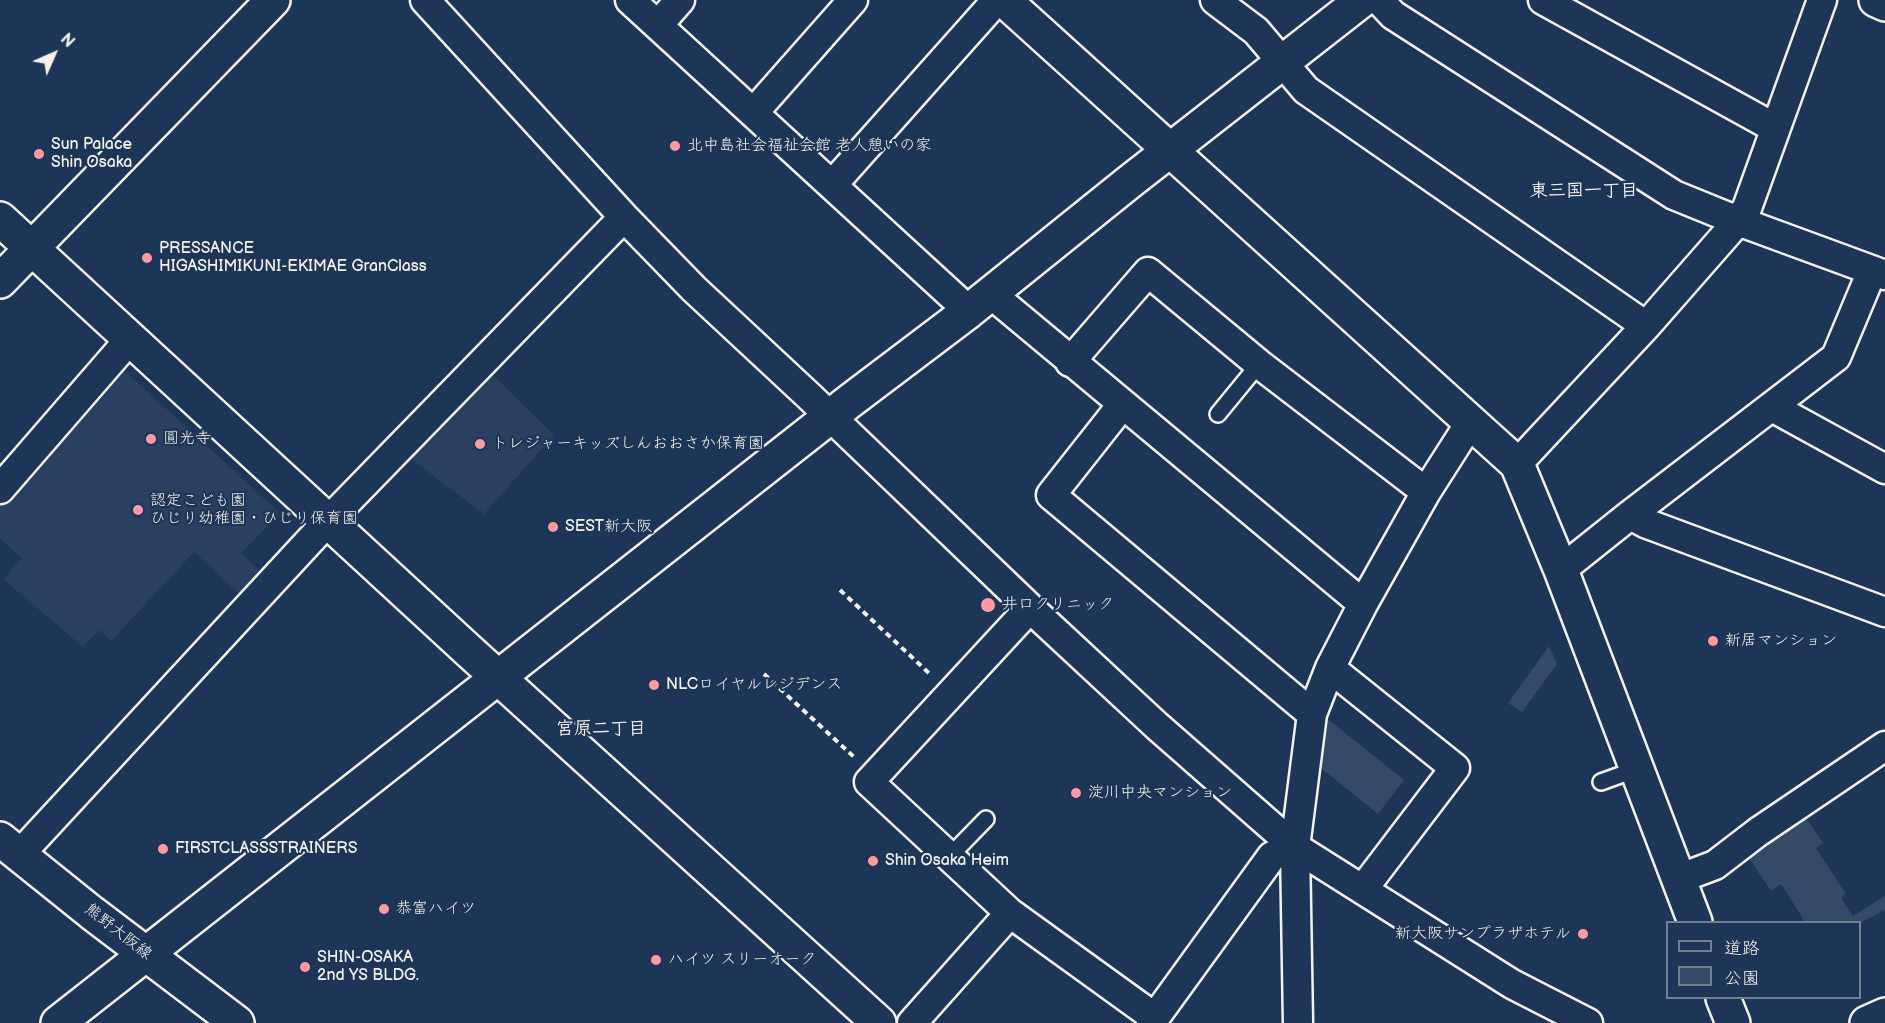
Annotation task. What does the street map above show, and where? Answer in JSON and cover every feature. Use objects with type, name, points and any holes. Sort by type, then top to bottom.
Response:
[{"type":"street","points":[[0,281],[273,0]]},
{"type":"street","points":[[425,0],[624,217],[694,289],[1157,726],[1295,847],[1512,984],[1588,1023]]},
{"type":"street","points":[[630,0],[833,184],[980,303],[1070,362],[1363,604]]},
{"type":"street","points":[[658,25],[680,0]]},
{"type":"street","points":[[754,112],[853,0]]},
{"type":"street","points":[[833,184],[997,0]]},
{"type":"street","points":[[1004,0],[1517,464],[1561,570],[1695,921]]},
{"type":"street","points":[[1215,0],[1256,31],[1306,90],[1646,326]]},
{"type":"street","points":[[58,1023],[831,417],[980,303],[1171,149],[1362,0]]},
{"type":"street","points":[[1379,0],[1393,15],[1674,195],[1878,273],[1836,357],[1561,570]]},
{"type":"street","points":[[1543,0],[1775,128]]},
{"type":"street","points":[[1517,464],[1646,326],[1747,208],[1822,0]]},
{"type":"street","points":[[1876,0],[1885,4]]},
{"type":"street","points":[[10,847],[624,217]]},
{"type":"street","points":[[0,219],[879,1023]]},
{"type":"street","points":[[1070,362],[1148,272],[1258,364],[1426,492]]},
{"type":"street","points":[[0,489],[130,339]]},
{"type":"street","points":[[1122,405],[1052,495],[1312,714]]},
{"type":"street","points":[[1772,407],[1885,470]]},
{"type":"street","points":[[1298,1023],[1295,847],[1312,714],[1330,668],[1363,604],[1426,492],[1470,423]]},
{"type":"street","points":[[1630,515],[1645,523],[1885,612]]},
{"type":"street","points":[[1030,608],[870,782],[1010,913],[1152,1020],[1272,856],[1295,847]]},
{"type":"street","points":[[1330,668],[1455,768],[1363,889]]},
{"type":"street","points":[[1678,879],[1715,865],[1758,832],[1885,746]]},
{"type":"street","name":"熊野大阪線","points":[[10,847],[145,954],[237,1023]]},
{"type":"street","points":[[912,1023],[1010,913]]},
{"type":"street","points":[[1723,999],[1733,1023]]},
{"type":"street","points":[[1867,1023],[1885,1015]]},
{"type":"lane","points":[[1218,414],[1258,364]]},
{"type":"lane","points":[[1601,782],[1637,769]]},
{"type":"lane","points":[[949,857],[986,819]]},
{"type":"path","points":[[840,591],[952,693]]},
{"type":"path","points":[[764,674],[874,776]]},
{"type":"shaded area","name":"トレジャーキッズしんおおさか保育園","points":[[487,369],[554,435],[484,514],[405,454]]},
{"type":"shaded area","name":"認定こども園 ひじり幼稚園・ひじり保育園","points":[[125,371],[280,513],[241,553],[265,577],[245,599],[194,552],[111,641],[99,630],[83,647],[3,579],[22,558],[0,539],[0,506],[113,372]]},
{"type":"green space","points":[[1549,646],[1557,664],[1522,712],[1508,703]]},
{"type":"green space","points":[[1325,717],[1404,780],[1378,814],[1317,765]]},
{"type":"green space","points":[[1804,815],[1823,843],[1816,848],[1846,894],[1841,898],[1853,916],[1885,896],[1885,910],[1861,922],[1804,921],[1781,884],[1771,891],[1747,855]]},
{"type":"place","name":"北中島社会福祉会館 老人憩いの家","points":[[675,146]]},
{"type":"place","name":"Sun Palace Shin Osaka","points":[[39,154]]},
{"type":"place","name":"PRESSANCE HIGASHIMIKUNI-EKIMAE GranClass","points":[[147,258]]},
{"type":"place","name":"圓光寺","points":[[151,439]]},
{"type":"place","name":"トレジャーキッズしんおおさか保育園","points":[[480,444]]},
{"type":"place","name":"認定こども園 ひじり幼稚園・ひじり保育園","points":[[138,510]]},
{"type":"place","name":"SEST新大阪","points":[[553,527]]},
{"type":"place","name":"井口クリニック","points":[[988,605]]},
{"type":"place","name":"新居マンション","points":[[1713,641]]},
{"type":"place","name":"NLCロイヤルレジデンス","points":[[654,685]]},
{"type":"place","name":"淀川中央マンション","points":[[1076,793]]},
{"type":"place","name":"FIRSTCLASSSTRAINERS","points":[[163,849]]},
{"type":"place","name":"Shin Osaka Heim","points":[[873,861]]},
{"type":"place","name":"恭富ハイツ","points":[[384,909]]},
{"type":"place","name":"新大阪サンプラザホテル","points":[[1583,934]]},
{"type":"place","name":"ハイツ スリーオーク","points":[[656,960]]},
{"type":"place","name":"SHIN-OSAKA 2nd YS BLDG.","points":[[305,967]]},
{"type":"district","name":"東三国一丁目","points":[[1584,191]]},
{"type":"district","name":"宮原二丁目","points":[[601,729]]}]
